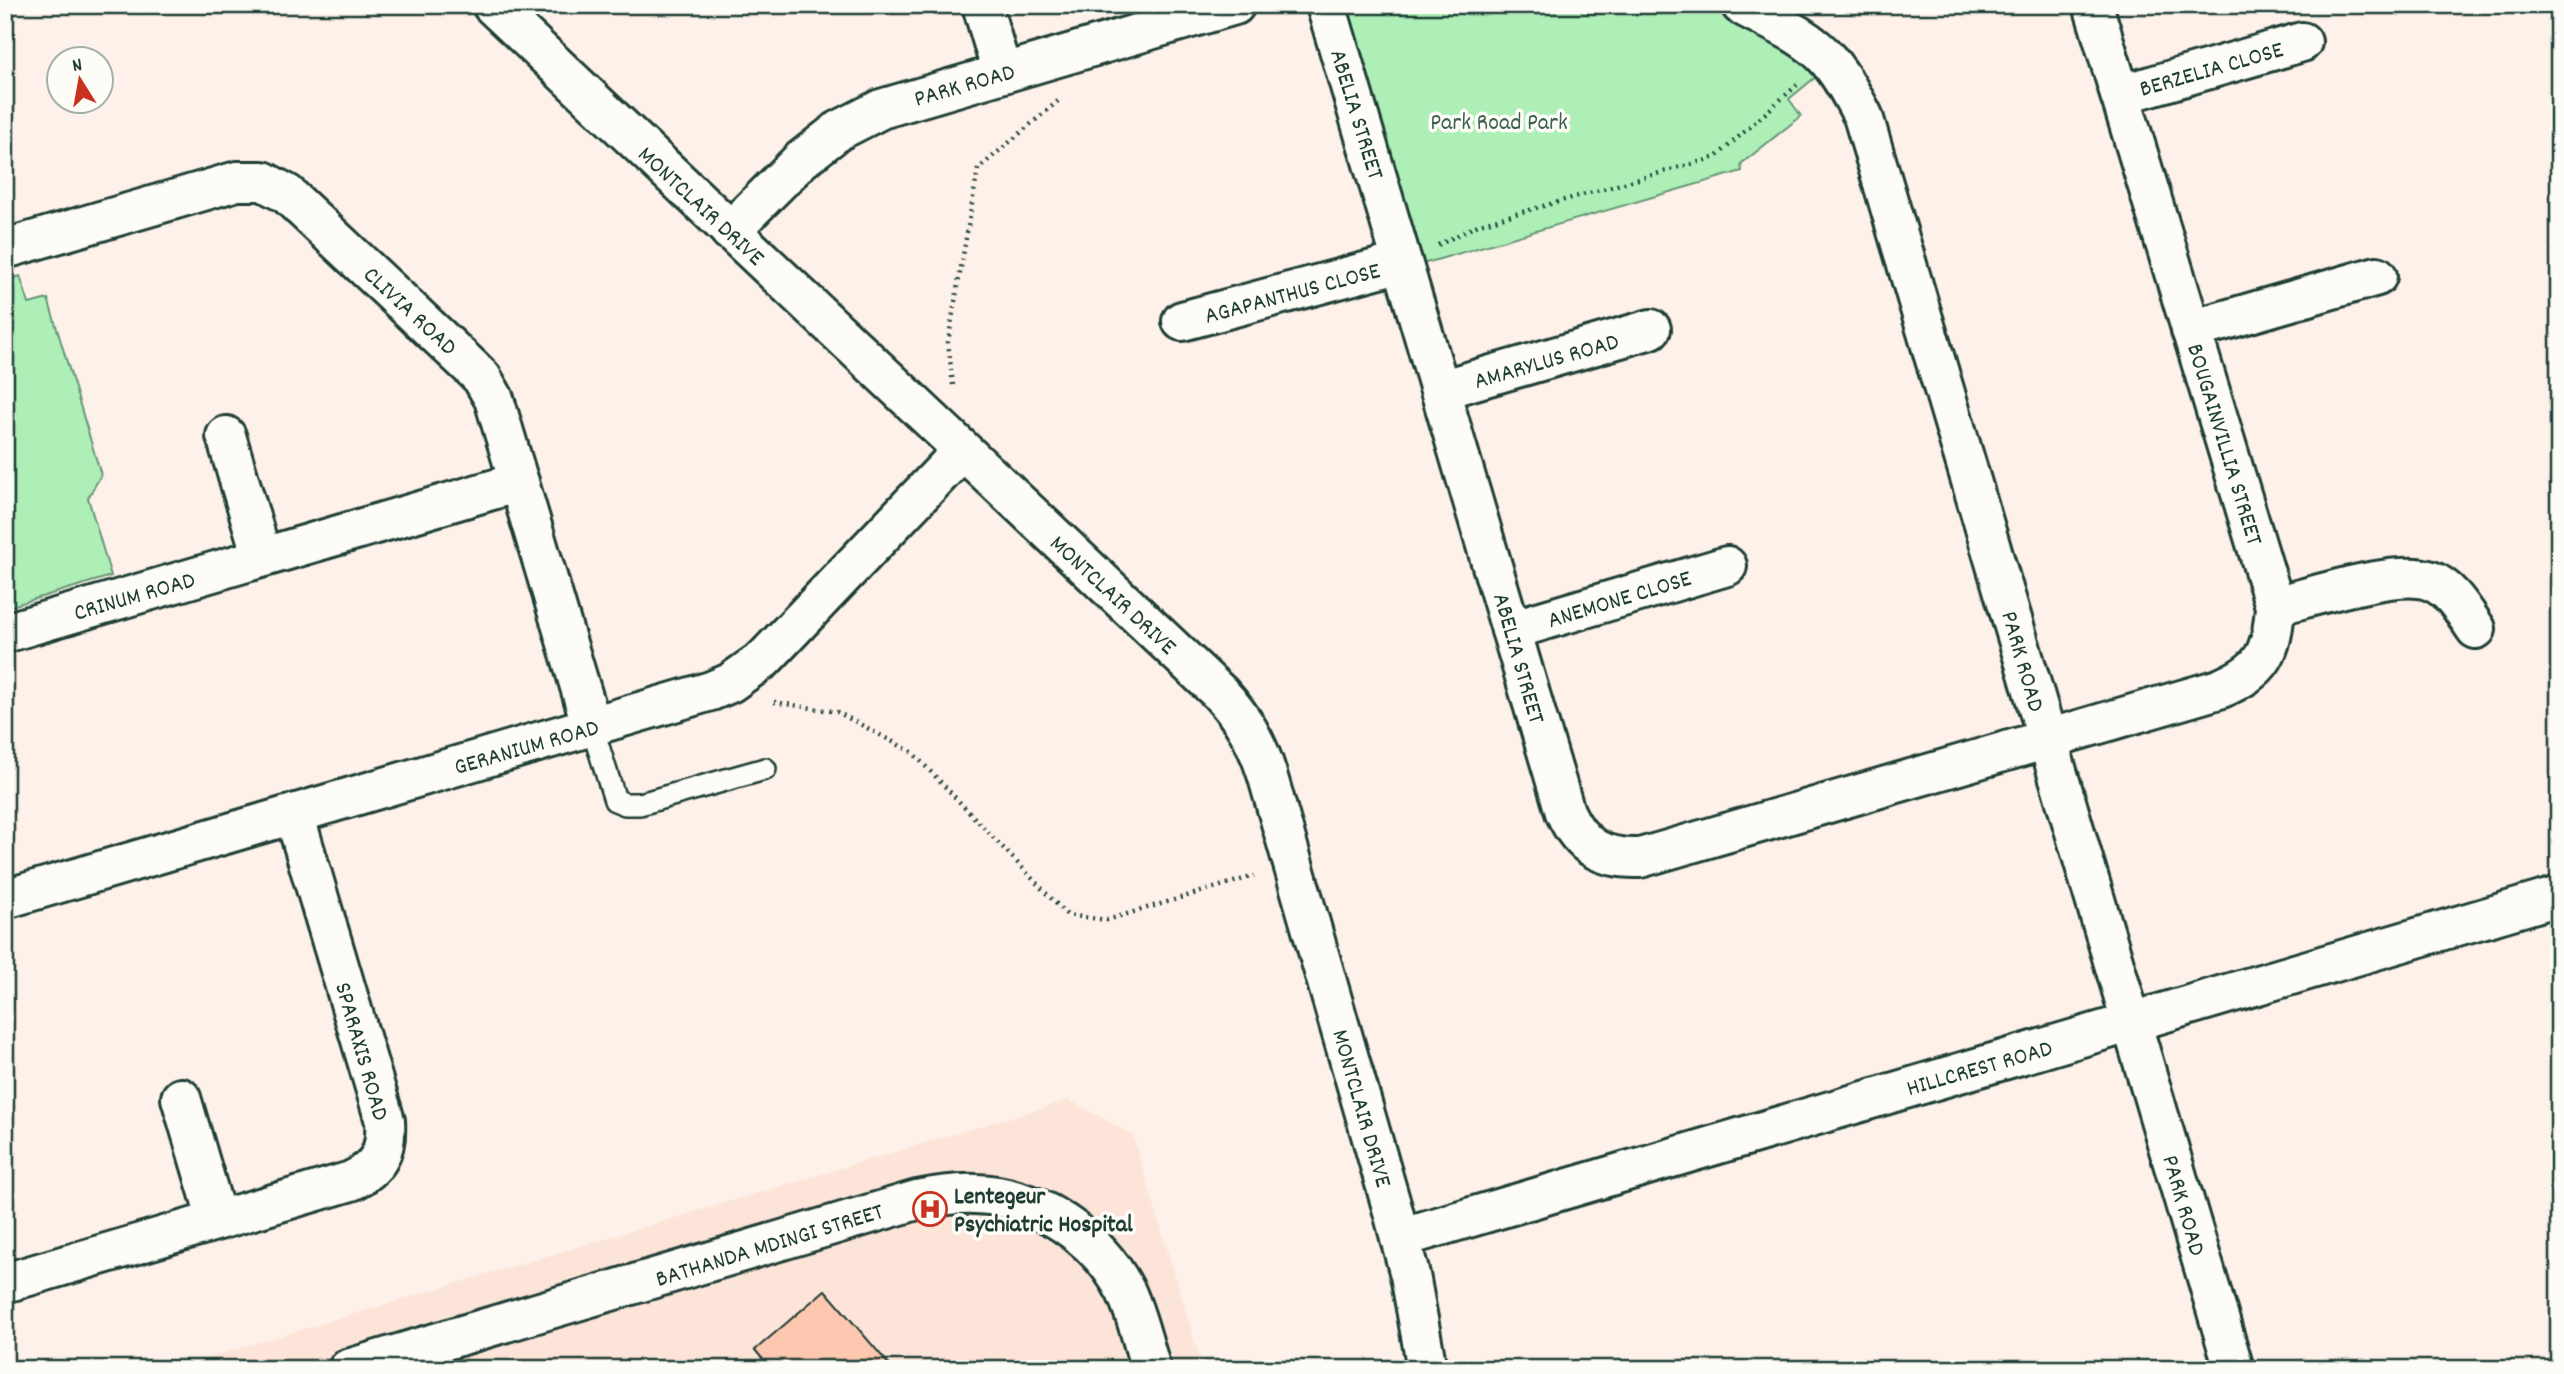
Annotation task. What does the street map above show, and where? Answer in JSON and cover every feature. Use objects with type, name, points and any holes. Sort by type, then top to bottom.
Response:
[{"type":"street","name":"MONTCLAIR DRIVE","points":[[492,5],[1235,709],[1248,727],[1259,750],[1293,864],[1400,1238],[1410,1275],[1427,1369]]},
{"type":"street","points":[[982,5],[1002,73]]},
{"type":"street","name":"PARK ROAD","points":[[730,232],[801,160],[838,131],[881,109],[1235,5]]},
{"type":"street","name":"ABELIA STREET","points":[[1326,5],[1511,630],[1571,825],[1579,837],[1605,854],[1640,858],[2047,738]]},
{"type":"street","name":"PARK ROAD","points":[[1741,5],[1806,40],[1827,58],[1843,79],[1863,117],[2234,1369]]},
{"type":"street","name":"BOUGAINVILLIA STREET","points":[[2047,738],[2219,689],[2236,681],[2251,671],[2266,655],[2273,635],[2275,606],[2093,5]]},
{"type":"street","name":"BERZELIA CLOSE","points":[[2120,95],[2302,42]]},
{"type":"street","name":"CLIVIA ROAD","points":[[5,249],[237,181],[263,181],[276,186],[482,378],[495,399],[592,727]]},
{"type":"street","name":"AGAPANTHUS CLOSE","points":[[1182,321],[1402,262]]},
{"type":"street","points":[[2191,330],[2377,276]]},
{"type":"street","name":"AMARYLUS ROAD","points":[[1440,390],[1651,330]]},
{"type":"street","points":[[226,436],[262,557]]},
{"type":"street","name":"GERANIUM ROAD","points":[[5,899],[592,727],[730,683],[764,659],[962,451]]},
{"type":"street","name":"CRINUM ROAD","points":[[5,633],[519,482]]},
{"type":"street","name":"ANEMONE CLOSE","points":[[1511,630],[1727,566]]},
{"type":"street","points":[[2275,606],[2388,579],[2414,577],[2445,589],[2476,629]]},
{"type":"street","name":"SPARAXIS ROAD","points":[[5,1283],[364,1175],[382,1154],[386,1138],[385,1121],[294,814]]},
{"type":"street","name":"HILLCREST ROAD","points":[[1400,1238],[2559,896]]},
{"type":"street","points":[[181,1098],[217,1220]]},
{"type":"street","name":"BATHANDA MDINGI STREET","points":[[348,1369],[917,1200],[947,1194],[1007,1198],[1036,1208],[1063,1223],[1088,1242],[1109,1265],[1126,1292],[1151,1369]]},
{"type":"lane","points":[[592,727],[610,789],[615,800],[625,804],[640,804],[765,769]]},
{"type":"path","points":[[1402,262],[1480,224],[1716,157],[1827,58]]},
{"type":"path","points":[[962,451],[948,342],[978,169],[1061,98]]},
{"type":"path","points":[[711,691],[837,712],[912,751],[1067,915],[1107,920],[1293,864]]},
{"type":"shaded area","name":"Lentegeur Psychiatric Hospital","points":[[1069,1100],[1133,1135],[1203,1369],[170,1369]]},
{"type":"green space","name":"Park Road Park","points":[[1346,5],[1715,5],[1799,51],[1823,71],[1789,99],[1801,116],[1741,164],[1742,171],[1419,265]]},
{"type":"green space","points":[[20,276],[29,304],[48,299],[101,475],[88,498],[111,576],[5,608],[5,281]]},
{"type":"building","points":[[825,1290],[893,1369],[771,1369],[755,1350]]},
{"type":"place","name":"Lentegeur Psychiatric Hospital","points":[[930,1209]]}]
